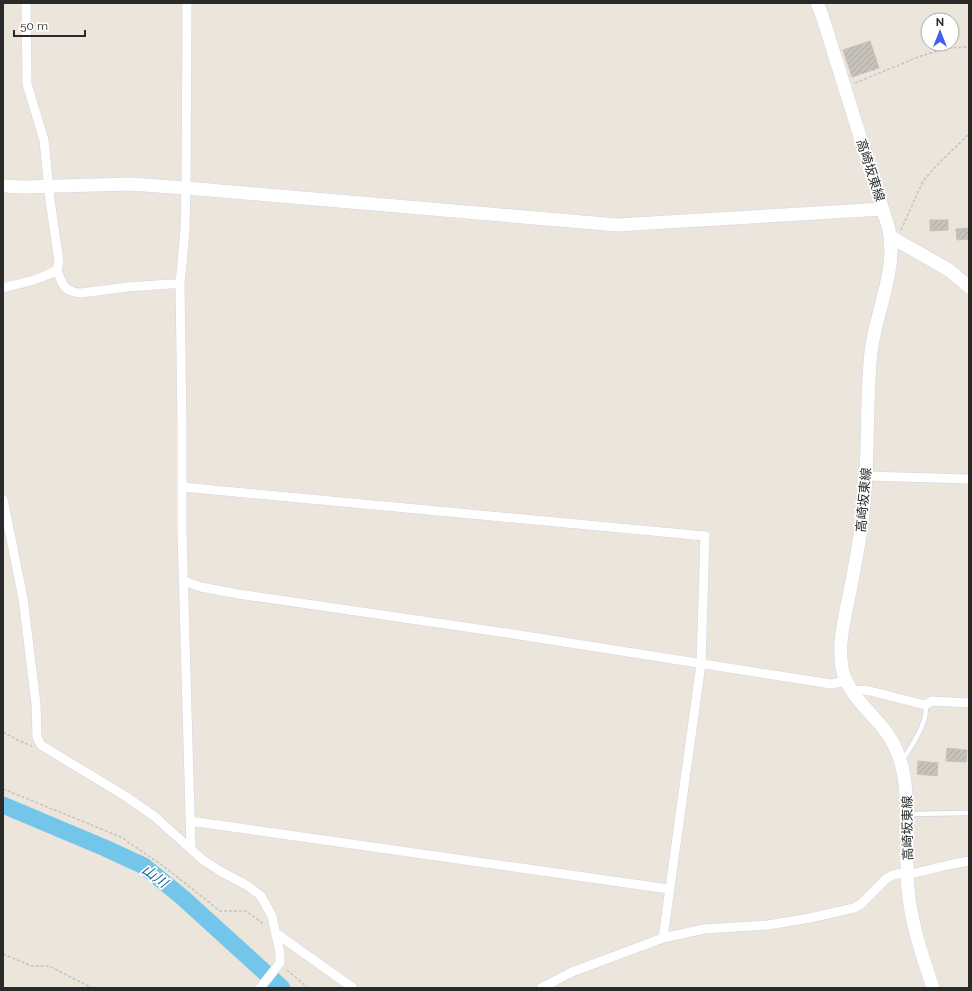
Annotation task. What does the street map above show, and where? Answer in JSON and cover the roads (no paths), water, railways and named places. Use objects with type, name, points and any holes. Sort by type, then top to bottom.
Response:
[{"type":"main road","name":"高崎坂東線","points":[[817,3],[891,237],[890,265],[874,329],[871,352],[864,506],[841,639],[841,660],[849,686],[889,735],[901,762],[906,789],[907,874],[913,921],[935,986]]},
{"type":"main road","points":[[3,186],[48,187],[130,184],[610,225],[883,209]]},
{"type":"main road","points":[[891,237],[949,270],[969,287]]},
{"type":"street","points":[[26,3],[27,84],[44,140],[48,187],[59,253],[57,270],[65,287],[73,292],[81,293],[180,284]]},
{"type":"street","points":[[187,3],[185,230],[180,284],[182,487],[191,849]]},
{"type":"street","points":[[3,288],[38,279],[57,270]]},
{"type":"street","points":[[866,476],[969,479]]},
{"type":"street","points":[[182,487],[705,536],[700,664],[663,938]]},
{"type":"street","points":[[3,499],[23,598],[36,704],[37,736],[41,745],[125,796],[154,816],[203,860],[248,886],[261,896],[272,916],[277,934],[280,963],[260,988]]},
{"type":"street","points":[[184,581],[202,587],[238,594],[849,686],[925,705],[932,701],[969,703]]},
{"type":"street","points":[[190,821],[669,889]]},
{"type":"street","points":[[541,988],[572,972],[663,938],[704,929],[756,926],[810,918],[854,908],[861,904],[886,879],[893,875],[907,874],[969,861]]},
{"type":"street","points":[[277,934],[353,988]]},
{"type":"lane","points":[[901,762],[915,741],[926,713],[925,705]]},
{"type":"lane","points":[[907,814],[969,813]]},
{"type":"waterway","name":"山川","points":[[3,805],[144,866],[182,897],[282,988]]}]
